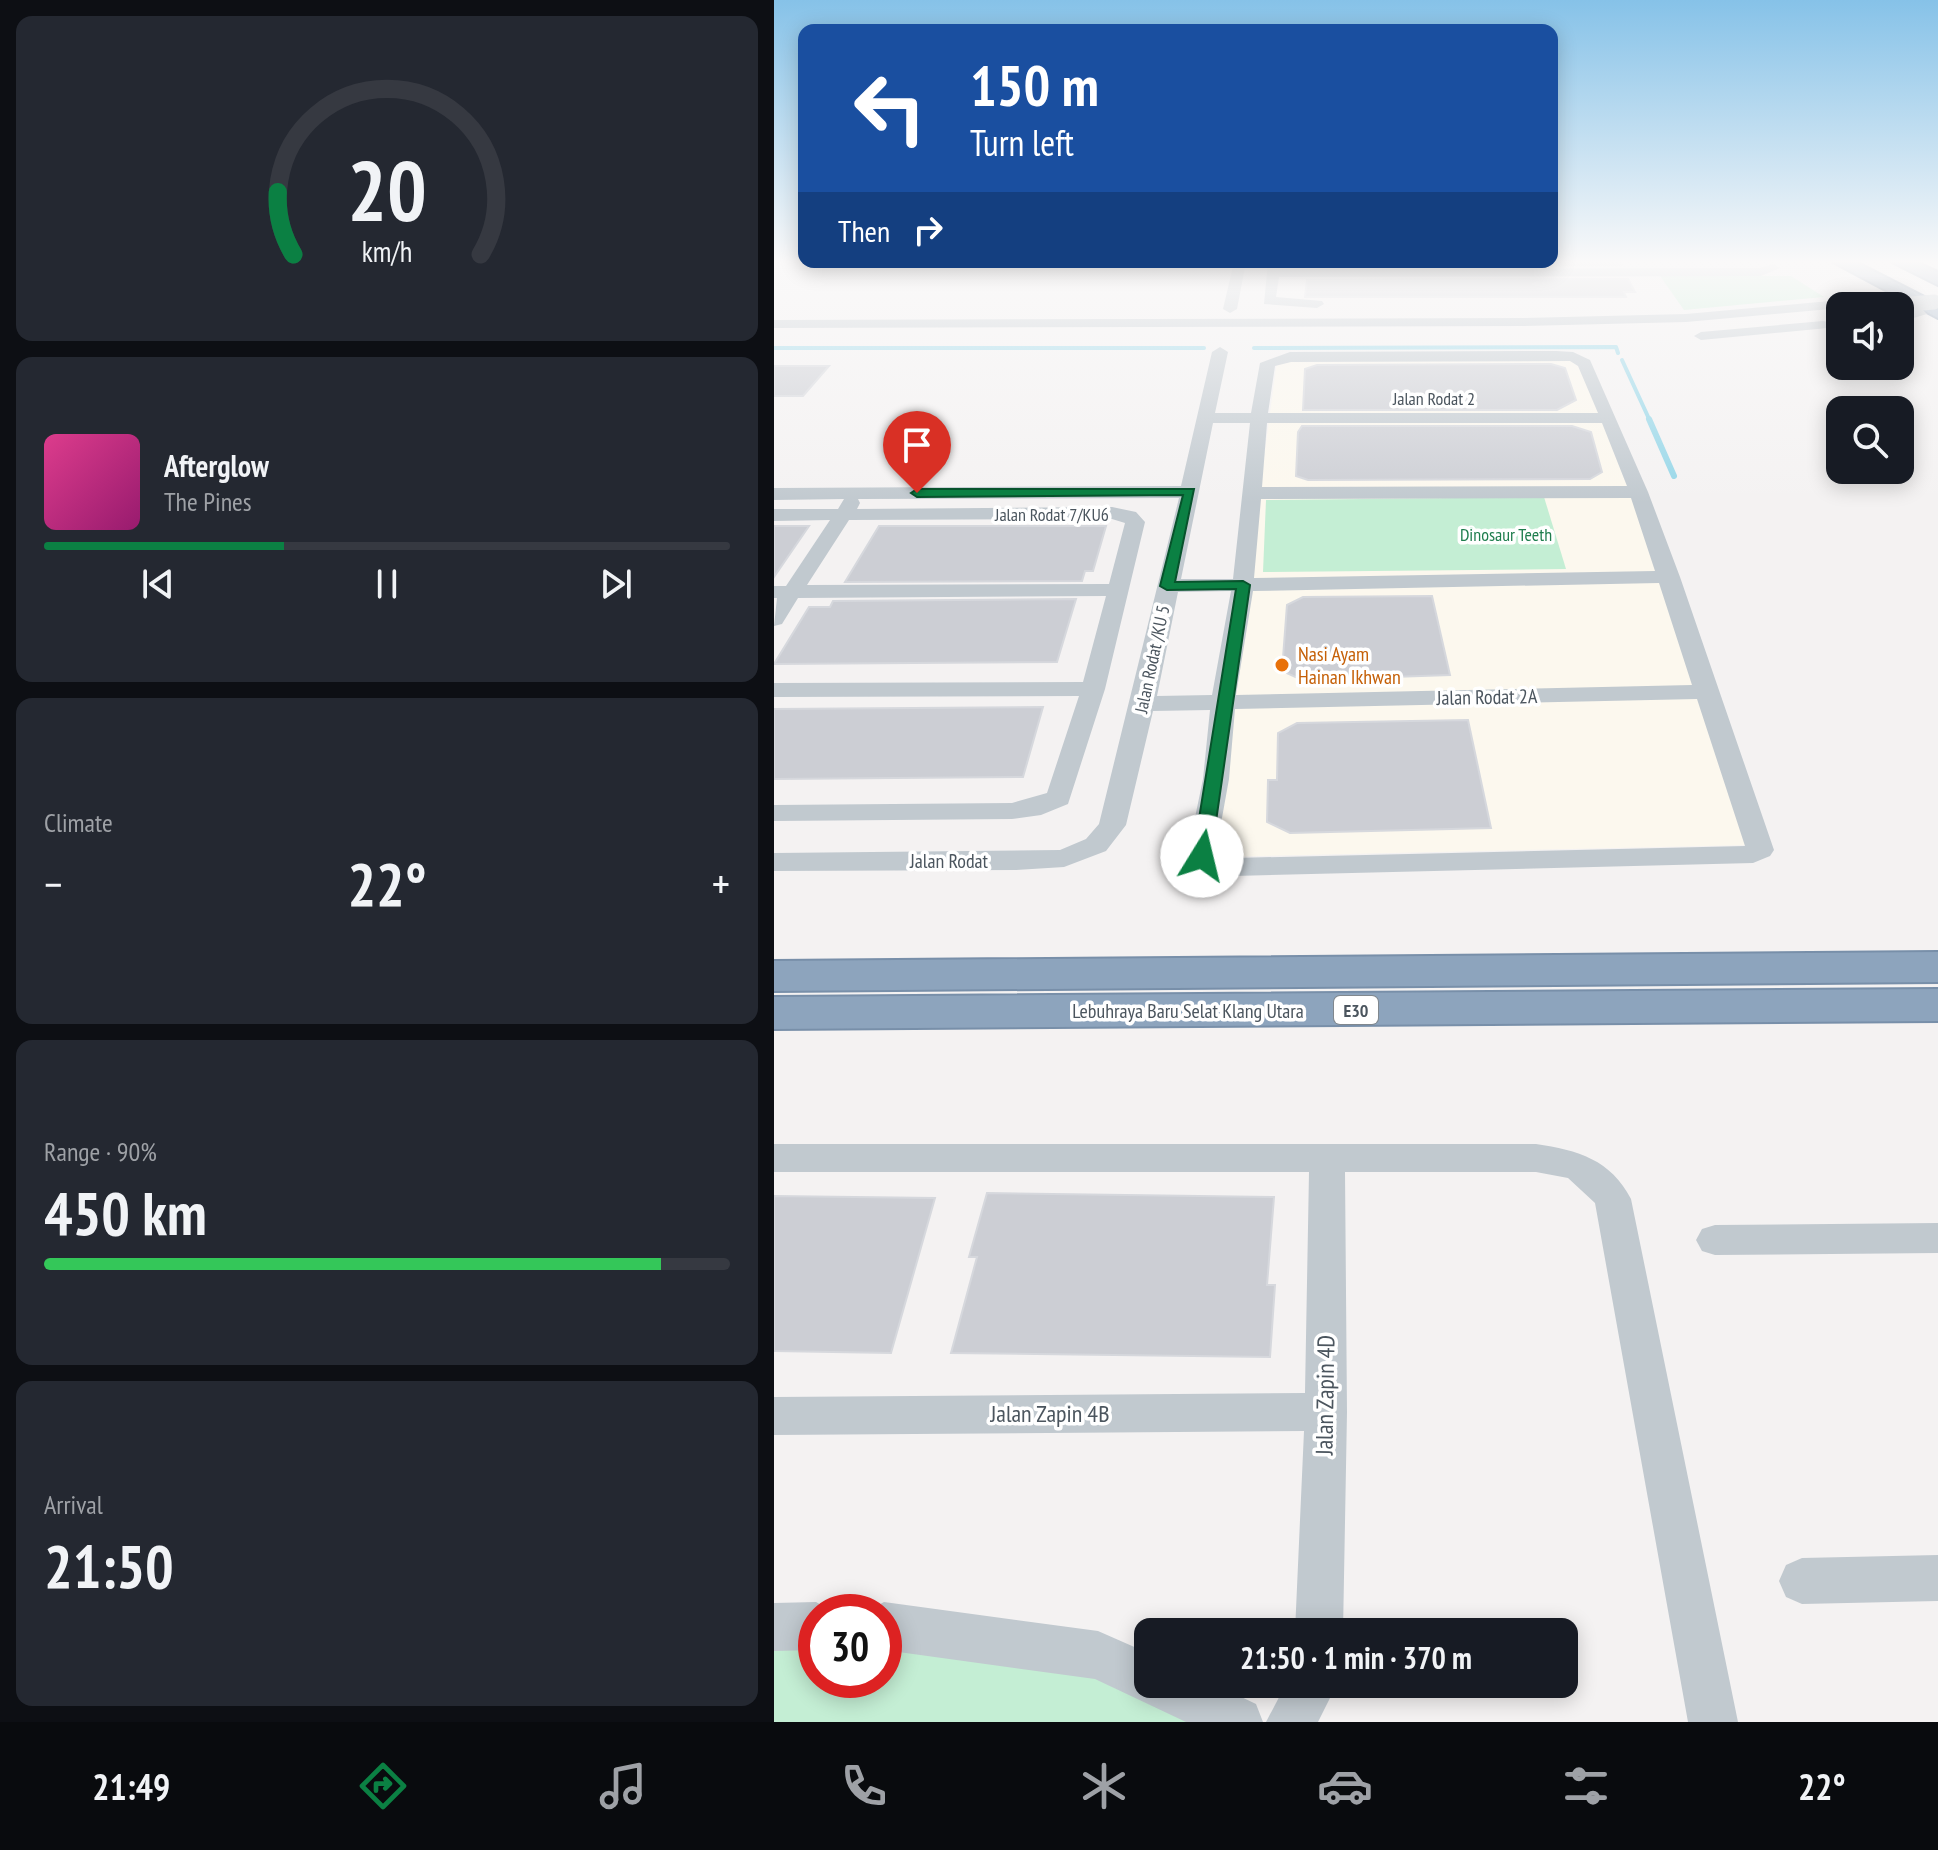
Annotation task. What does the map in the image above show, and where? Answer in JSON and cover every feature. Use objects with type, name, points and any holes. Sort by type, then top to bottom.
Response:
[{"type":"highway","points":[[1567,970],[1938,943]]},
{"type":"highway","name":"Lebuhraya Baru Selat Klang Utara","points":[[774,976],[1938,967]]},
{"type":"highway","name":"Lebuhraya Baru Selat Klang Utara","points":[[774,1013],[1938,1005]]},
{"type":"highway","points":[[1231,1011],[1938,1027]]},
{"type":"street","name":"Jalan Rodat /KU 5","points":[[1112,825],[1143,704],[1205,418],[1226,349],[1209,342]]},
{"type":"street","points":[[1573,357],[1585,363],[1608,418],[1670,577],[1704,692],[1760,850],[1753,854],[1222,865],[1206,860],[1202,851],[1216,779],[1223,703],[1243,585],[1259,418],[1268,363],[1279,358],[1573,357]]},
{"type":"street","name":"Jalan Rodat 2","points":[[1205,418],[1608,418]]},
{"type":"street","points":[[774,494],[1190,492]]},
{"type":"street","points":[[1253,493],[1639,492]]},
{"type":"street","points":[[774,619],[783,592],[857,493]]},
{"type":"street","name":"Jalan Rodat 7/KU6","points":[[774,515],[1112,513],[1129,516],[1135,522],[1118,590]]},
{"type":"street","points":[[1167,586],[1670,577]]},
{"type":"street","points":[[774,813],[1012,811],[1048,805],[1059,798],[1093,689],[1118,590],[783,592]]},
{"type":"street","points":[[774,690],[1093,689]]},
{"type":"street","name":"Jalan Rodat 2A","points":[[1143,704],[1704,692]]},
{"type":"street","name":"Jalan Rodat","points":[[774,862],[1064,858],[1096,845],[1112,825]]},
{"type":"street","points":[[774,1158],[1536,1158],[1576,1164],[1600,1178],[1613,1199],[1713,1722]]},
{"type":"street","name":"Jalan Zapin 4D","points":[[1319,1618],[1326,1412],[1327,1158]]},
{"type":"street","points":[[1715,1240],[1938,1238]]},
{"type":"street","name":"Jalan Zapin 4B","points":[[774,1416],[1326,1412]]},
{"type":"street","points":[[1802,1581],[1938,1578]]},
{"type":"street","points":[[774,1627],[798,1626]]},
{"type":"street","points":[[902,1628],[1098,1655],[1134,1672]]},
{"type":"street","points":[[1190,1698],[1238,1722]]},
{"type":"street","points":[[1291,1722],[1305,1698]]},
{"type":"shaded area","points":[[1569,359],[1580,364],[1665,585],[1751,845],[1216,857],[1211,851],[1277,361]]},
{"type":"green space","name":"Dinosaur Teeth","points":[[1544,497],[1566,569],[1263,572],[1266,500]]},
{"type":"green space","points":[[902,1643],[1094,1670],[1134,1692],[1134,1698],[1144,1698],[1187,1722],[774,1722],[774,1646],[798,1644],[798,1698],[902,1698]]},
{"type":"building","points":[[1551,364],[1565,368],[1576,400],[1557,410],[1303,410],[1305,369],[1317,365]]},
{"type":"building","points":[[774,366],[829,366],[803,396],[774,396]]},
{"type":"building","points":[[1302,426],[1572,426],[1591,432],[1602,472],[1590,479],[1308,480],[1296,476],[1298,432]]},
{"type":"building","points":[[774,526],[809,526],[774,577]]},
{"type":"building","points":[[879,526],[1106,526],[1093,571],[1085,571],[1082,581],[845,582]]},
{"type":"building","points":[[1432,596],[1450,675],[1302,680],[1282,671],[1287,605],[1303,597]]},
{"type":"building","points":[[1076,599],[1057,662],[774,664],[809,607],[830,607],[833,601]]},
{"type":"building","points":[[1043,707],[1023,777],[774,779],[774,709]]},
{"type":"building","points":[[1468,720],[1491,828],[1290,833],[1267,822],[1268,780],[1277,780],[1278,733],[1297,723]]},
{"type":"building","points":[[987,1193],[1274,1197],[1267,1285],[1275,1285],[1270,1357],[951,1353],[977,1257],[969,1257]]},
{"type":"building","points":[[774,1196],[935,1198],[891,1353],[774,1351]]},
{"type":"waterway","points":[[1254,348],[1616,347],[1618,353]]},
{"type":"waterway","points":[[774,348],[1204,348]]},
{"type":"waterway","points":[[1622,360],[1650,421]]},
{"type":"waterway","points":[[1649,419],[1674,476]]},
{"type":"place","name":"Nasi Ayam Hainan Ikhwan","points":[[1282,665]]},
{"type":"route","points":[[917,493],[1190,492],[1167,586],[1243,585],[1202,856]]}]
